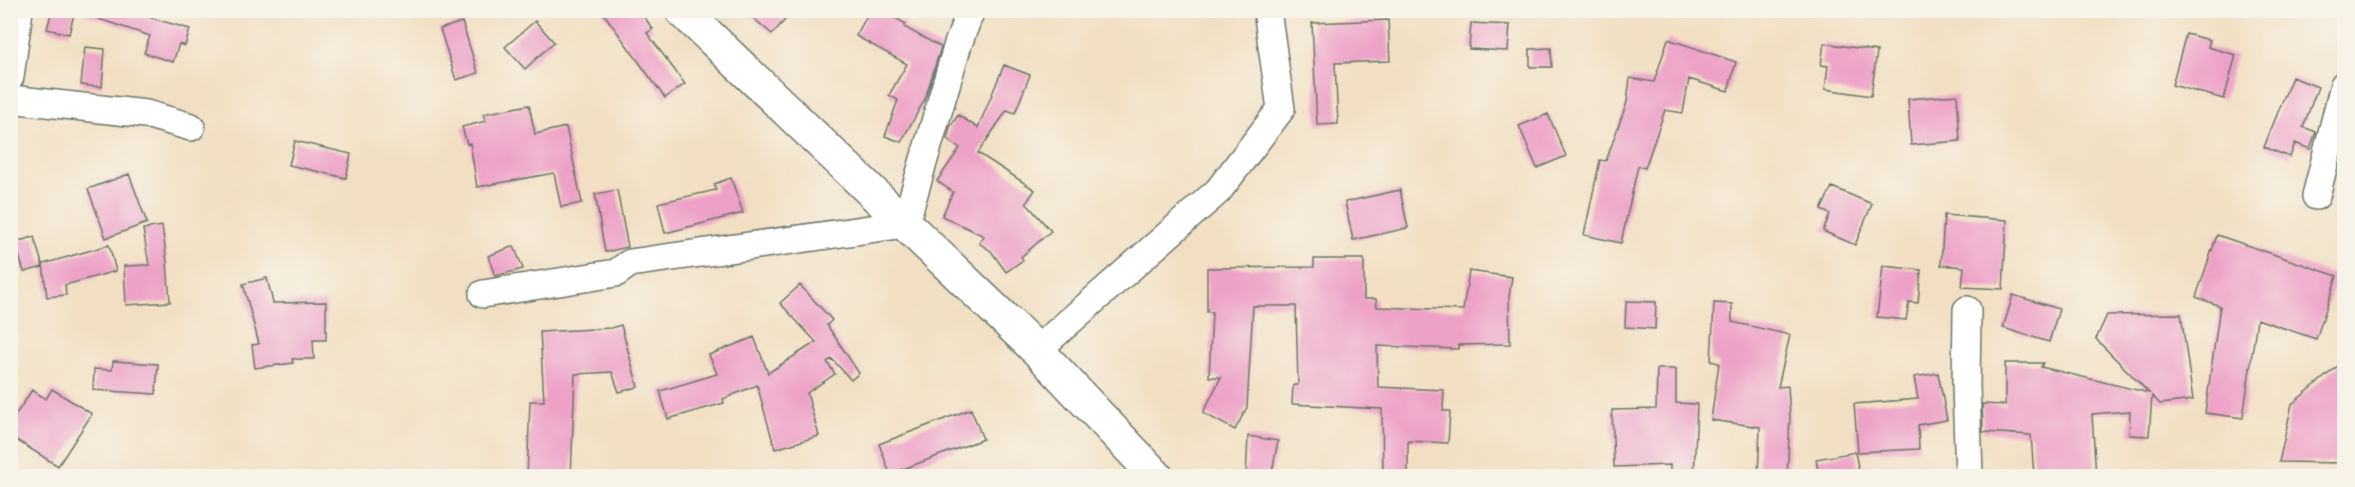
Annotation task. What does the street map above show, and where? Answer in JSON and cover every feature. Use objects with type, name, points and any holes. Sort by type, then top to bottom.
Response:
[{"type":"main road","points":[[681,10],[1037,350],[1156,477]]},
{"type":"street","points":[[10,77],[19,10]]},
{"type":"street","points":[[483,294],[616,273],[630,263],[905,224],[955,55],[971,10]]},
{"type":"street","points":[[1037,350],[1218,190],[1281,109],[1267,10]]},
{"type":"street","points":[[2316,196],[2344,86]]},
{"type":"street","points":[[10,99],[146,114],[192,127]]},
{"type":"street","points":[[1967,310],[1966,386],[1969,477]]},
{"type":"building","points":[[52,10],[75,10],[69,34],[47,29]]},
{"type":"building","points":[[84,10],[142,10],[141,15],[190,29],[185,46],[179,44],[173,62],[144,53],[150,36],[84,14]]},
{"type":"building","points":[[601,10],[639,10],[653,29],[647,33],[685,84],[665,98]]},
{"type":"building","points":[[744,10],[775,10],[785,20],[772,34]]},
{"type":"building","points":[[870,10],[881,10],[906,24],[904,27],[941,47],[925,99],[901,142],[885,136],[898,100],[889,95],[907,64],[856,36]]},
{"type":"building","points":[[1388,20],[1390,61],[1335,63],[1338,124],[1317,125],[1312,23]]},
{"type":"building","points":[[535,21],[554,42],[525,69],[505,47]]},
{"type":"building","points":[[462,22],[478,73],[456,80],[440,29]]},
{"type":"building","points":[[1471,23],[1510,25],[1508,51],[1469,49]]},
{"type":"building","points":[[2186,34],[2210,40],[2208,47],[2236,55],[2224,99],[2172,85]]},
{"type":"building","points":[[1668,39],[1736,62],[1728,91],[1689,79],[1683,113],[1665,110],[1645,168],[1638,166],[1621,243],[1584,235],[1600,160],[1606,161],[1627,102],[1630,78],[1654,82]]},
{"type":"building","points":[[1824,43],[1877,51],[1871,96],[1825,89],[1828,66],[1821,65]]},
{"type":"building","points":[[85,47],[105,49],[102,87],[81,85]]},
{"type":"building","points":[[1551,48],[1552,67],[1530,67],[1530,49]]},
{"type":"building","points":[[1004,65],[1030,75],[1015,113],[1007,110],[978,153],[1035,190],[1026,203],[1051,231],[1021,257],[1023,260],[1006,272],[991,251],[979,243],[984,236],[942,216],[953,192],[937,181],[960,148],[947,139],[950,127],[958,115],[978,128]]},
{"type":"building","points":[[2292,77],[2318,87],[2303,127],[2316,132],[2310,149],[2295,143],[2290,157],[2264,147]]},
{"type":"building","points":[[1957,95],[1960,141],[1911,145],[1908,99]]},
{"type":"building","points":[[529,105],[535,134],[566,127],[582,203],[561,207],[554,173],[477,187],[470,143],[467,144],[462,127],[486,121],[483,114]]},
{"type":"building","points":[[1548,114],[1566,156],[1537,168],[1519,126]]},
{"type":"building","points":[[295,141],[351,154],[346,178],[289,165]]},
{"type":"building","points":[[129,174],[147,223],[106,238],[88,189]]},
{"type":"building","points":[[731,178],[743,213],[665,233],[658,203],[716,190],[714,184]]},
{"type":"building","points":[[1832,187],[1872,204],[1855,245],[1823,231],[1830,214],[1821,210]]},
{"type":"building","points":[[617,190],[628,247],[605,252],[595,194]]},
{"type":"building","points":[[1400,190],[1408,228],[1353,240],[1345,202]]},
{"type":"building","points":[[1944,215],[2007,220],[2003,289],[1962,287],[1964,267],[1941,265]]},
{"type":"building","points":[[162,226],[170,302],[126,305],[124,266],[149,265],[143,229]]},
{"type":"building","points":[[2217,235],[2337,276],[2316,339],[2257,319],[2243,418],[2205,413],[2220,306],[2196,297]]},
{"type":"building","points":[[34,237],[43,267],[24,272],[15,242]]},
{"type":"building","points":[[109,245],[116,271],[65,285],[66,295],[47,297],[43,264]]},
{"type":"building","points":[[514,246],[523,269],[495,276],[488,256]]},
{"type":"building","points":[[1314,259],[1364,259],[1364,299],[1376,299],[1377,307],[1463,310],[1469,271],[1512,277],[1509,297],[1510,344],[1458,345],[1458,349],[1377,346],[1378,387],[1444,390],[1443,411],[1450,411],[1448,443],[1408,441],[1408,477],[1383,477],[1382,409],[1292,404],[1293,385],[1298,385],[1296,306],[1253,306],[1247,407],[1235,430],[1203,413],[1221,377],[1209,377],[1212,312],[1207,312],[1207,268],[1314,267]]},
{"type":"building","points":[[1883,266],[1921,270],[1918,303],[1909,302],[1906,320],[1877,317]]},
{"type":"building","points":[[267,278],[273,303],[326,302],[326,340],[313,340],[314,359],[292,359],[293,363],[255,368],[252,345],[259,344],[243,284]]},
{"type":"building","points":[[800,285],[832,320],[827,325],[859,373],[851,380],[832,359],[827,362],[835,374],[807,393],[819,436],[775,449],[757,385],[723,399],[724,403],[668,419],[660,391],[717,374],[709,355],[754,337],[768,373],[816,342],[780,303]]},
{"type":"building","points":[[2013,295],[2059,309],[2049,342],[2003,328]]},
{"type":"building","points":[[1626,301],[1656,302],[1655,329],[1625,327]]},
{"type":"building","points":[[1714,303],[1732,304],[1732,322],[1790,335],[1778,387],[1788,386],[1790,417],[1787,477],[1758,477],[1760,427],[1711,420],[1719,363],[1711,361]]},
{"type":"building","points":[[2181,314],[2193,400],[2160,404],[2152,396],[2149,436],[2129,435],[2130,411],[2092,414],[2096,477],[2034,477],[2031,435],[1983,432],[1982,404],[2005,405],[2005,363],[2043,363],[2041,367],[2149,393],[2096,339],[2107,315]]},
{"type":"building","points":[[621,325],[638,387],[619,392],[612,372],[575,374],[571,477],[527,477],[530,401],[544,401],[540,332],[611,328]]},
{"type":"building","points":[[113,361],[158,364],[156,394],[93,390],[94,369],[112,370]]},
{"type":"building","points":[[2344,361],[2344,463],[2279,462],[2292,404]]},
{"type":"building","points":[[1657,369],[1676,369],[1676,403],[1697,404],[1694,477],[1670,477],[1670,465],[1614,467],[1612,410],[1656,409]]},
{"type":"building","points":[[1938,373],[1947,420],[1918,425],[1919,449],[1858,452],[1854,404],[1918,399],[1914,377]]},
{"type":"building","points":[[52,389],[92,414],[58,466],[10,436],[10,423],[32,390],[46,399]]},
{"type":"building","points":[[971,409],[983,439],[890,474],[879,444]]},
{"type":"building","points":[[1248,436],[1278,441],[1271,477],[1246,477]]},
{"type":"building","points":[[1855,452],[1860,477],[1819,477],[1816,459]]}]
